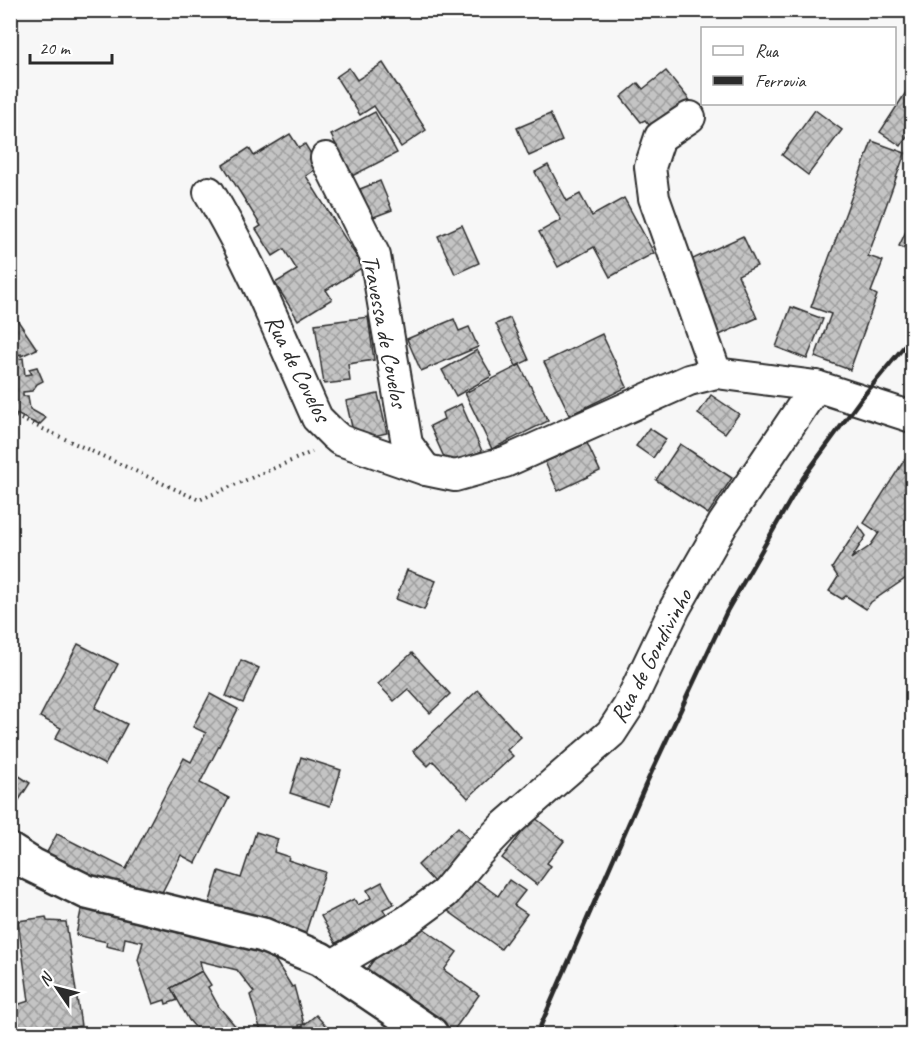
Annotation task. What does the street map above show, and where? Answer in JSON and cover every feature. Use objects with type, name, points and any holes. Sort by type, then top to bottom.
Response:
[{"type":"main road","points":[[10,851],[32,865],[87,892],[263,935],[320,959],[431,1035]]},
{"type":"street","points":[[690,117],[660,137],[650,166],[651,177],[654,198],[716,373],[816,386],[912,417]]},
{"type":"street","name":"Travessa de Covelos","points":[[326,158],[375,256],[407,444],[426,470]]},
{"type":"street","name":"Rua de Covelos","points":[[209,192],[245,260],[317,418],[340,440],[426,470],[455,476],[505,462],[689,380],[716,373]]},
{"type":"street","name":"Rua de Gondivinho","points":[[331,966],[407,921],[445,893],[478,852],[503,827],[610,733],[627,707],[675,608],[723,524],[816,386]]},
{"type":"path","points":[[10,414],[199,500],[340,440]]},
{"type":"building","points":[[383,63],[426,130],[401,147],[374,106],[360,115],[336,77],[349,68],[357,80]]},
{"type":"building","points":[[666,71],[692,103],[655,132],[645,120],[641,122],[621,97],[638,83],[643,89]]},
{"type":"building","points":[[912,83],[912,129],[901,146],[880,132]]},
{"type":"building","points":[[815,110],[842,130],[808,175],[782,155]]},
{"type":"building","points":[[375,112],[397,153],[352,176],[331,135]]},
{"type":"building","points":[[550,114],[562,141],[529,156],[517,128]]},
{"type":"building","points":[[290,134],[299,148],[305,144],[319,167],[306,176],[363,267],[326,290],[332,299],[298,320],[275,283],[297,270],[284,249],[273,256],[256,229],[261,226],[223,165],[249,148],[254,156]]},
{"type":"building","points":[[872,141],[905,153],[868,256],[883,261],[871,292],[877,295],[850,370],[815,357],[831,314],[811,307]]},
{"type":"building","points":[[548,165],[567,201],[580,194],[592,216],[624,198],[654,253],[610,277],[594,247],[558,267],[539,232],[561,220],[535,172]]},
{"type":"building","points":[[380,181],[392,210],[371,218],[360,189]]},
{"type":"building","points":[[912,219],[912,253],[899,246]]},
{"type":"building","points":[[462,225],[479,263],[455,274],[438,236]]},
{"type":"building","points":[[743,236],[757,266],[738,275],[757,318],[715,337],[682,264]]},
{"type":"building","points":[[791,307],[823,319],[807,359],[776,347]]},
{"type":"building","points":[[368,317],[374,360],[348,364],[350,381],[324,384],[315,324]]},
{"type":"building","points":[[16,318],[37,349],[21,356],[18,354],[10,356],[10,320]]},
{"type":"building","points":[[510,318],[529,360],[516,366],[496,324]]},
{"type":"building","points":[[454,319],[459,331],[469,327],[478,347],[421,371],[407,339]]},
{"type":"building","points":[[602,334],[627,387],[570,415],[544,362]]},
{"type":"building","points":[[477,350],[492,376],[456,396],[442,370]]},
{"type":"building","points":[[23,358],[25,375],[32,374],[29,369],[37,367],[43,381],[37,384],[32,391],[23,392],[23,396],[28,396],[30,409],[46,418],[39,425],[10,411],[10,360]]},
{"type":"building","points":[[520,365],[548,421],[492,449],[465,393]]},
{"type":"building","points":[[378,394],[387,433],[355,440],[346,401]]},
{"type":"building","points":[[711,395],[739,414],[725,433],[698,414]]},
{"type":"building","points":[[461,404],[482,451],[448,466],[430,426],[444,419],[442,413]]},
{"type":"building","points":[[649,428],[666,439],[653,458],[636,446]]},
{"type":"building","points":[[587,443],[600,471],[558,491],[545,462]]},
{"type":"building","points":[[680,444],[732,478],[708,514],[656,480]]},
{"type":"building","points":[[912,448],[912,574],[871,602],[866,609],[846,596],[842,599],[829,591],[838,577],[832,568],[859,526],[866,536],[851,559],[870,546],[879,533],[864,523]]},
{"type":"building","points":[[407,570],[436,581],[424,610],[396,599]]},
{"type":"building","points":[[78,644],[118,664],[95,708],[127,724],[105,765],[55,739],[61,728],[40,717]]},
{"type":"building","points":[[412,653],[450,694],[430,713],[408,689],[394,701],[378,684]]},
{"type":"building","points":[[241,660],[259,668],[243,703],[226,696]]},
{"type":"building","points":[[478,690],[521,737],[507,750],[513,756],[468,798],[433,761],[428,766],[413,751]]},
{"type":"building","points":[[210,694],[238,709],[200,783],[229,798],[196,863],[181,855],[152,912],[45,856],[57,834],[126,869],[184,758],[191,762],[206,733],[193,727]]},
{"type":"building","points":[[301,757],[341,770],[330,806],[290,793]]},
{"type":"building","points":[[10,770],[30,783],[10,814]]},
{"type":"building","points":[[534,817],[564,841],[547,863],[551,866],[537,885],[502,858]]},
{"type":"building","points":[[458,827],[473,843],[434,882],[418,865]]},
{"type":"building","points":[[256,832],[278,839],[274,852],[289,857],[288,860],[325,872],[303,941],[207,911],[219,871],[241,878]]},
{"type":"building","points":[[468,874],[498,896],[509,880],[525,891],[514,905],[527,914],[501,949],[444,908]]},
{"type":"building","points":[[382,882],[394,904],[383,909],[387,916],[336,943],[321,916],[354,899],[358,905],[371,898],[367,890]]},
{"type":"building","points":[[83,901],[256,943],[275,960],[292,987],[294,986],[304,1024],[299,1025],[300,1034],[265,1034],[261,1031],[250,995],[254,992],[237,970],[200,961],[202,971],[171,988],[178,1000],[166,1004],[165,1000],[153,1004],[138,960],[143,942],[125,938],[123,950],[106,946],[107,942],[76,935]]},
{"type":"building","points":[[46,917],[47,921],[66,922],[81,1026],[48,1034],[10,1034],[10,1007],[29,1001],[18,921]]},
{"type":"building","points":[[398,926],[413,936],[420,926],[457,952],[444,970],[479,995],[451,1034],[365,972]]},
{"type":"building","points":[[202,971],[211,985],[208,987],[219,1007],[238,1029],[238,1034],[201,1034],[189,1020],[171,988]]},
{"type":"building","points":[[316,1015],[333,1034],[305,1034],[300,1028]]},
{"type":"building","points":[[79,1027],[80,1034],[49,1034],[61,1030]]},
{"type":"building","points":[[678,1027],[690,1034],[674,1034]]},
{"type":"railway","points":[[537,1034],[645,786],[727,611],[803,478],[860,400],[912,337]]}]
